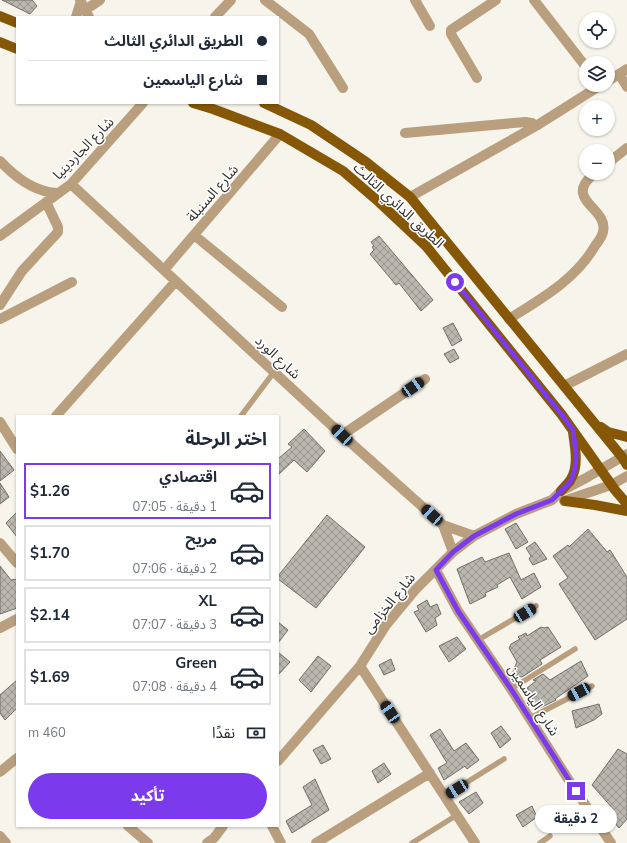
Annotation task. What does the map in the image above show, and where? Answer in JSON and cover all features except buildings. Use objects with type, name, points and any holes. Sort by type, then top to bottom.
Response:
[{"type":"main road","points":[[0,16],[16,24]]},
{"type":"main road","points":[[0,42],[16,49]]},
{"type":"main road","name":"الطريق الدائري الثالث","points":[[197,104],[213,108],[280,134],[343,172],[379,202],[426,246],[557,409],[611,485],[627,504]]},
{"type":"main road","name":"الطريق الدائري الثالث","points":[[266,104],[311,125],[366,162],[410,197],[625,459]]},
{"type":"main road","points":[[592,420],[608,432],[627,437]]},
{"type":"main road","points":[[561,491],[572,478],[575,468],[576,455],[573,430]]},
{"type":"main road","points":[[565,501],[627,511]]},
{"type":"street","points":[[77,16],[84,7],[100,0]]},
{"type":"street","points":[[216,16],[231,0]]},
{"type":"street","points":[[265,0],[308,34],[343,88]]},
{"type":"street","points":[[415,0],[430,26]]},
{"type":"street","points":[[477,78],[451,34],[451,30],[496,0]]},
{"type":"street","points":[[534,0],[579,58]]},
{"type":"street","points":[[623,72],[627,87]]},
{"type":"street","points":[[410,197],[536,126],[589,92]]},
{"type":"street","name":"شارع الجاردينيا","points":[[0,236],[71,184],[142,104]]},
{"type":"street","points":[[405,133],[525,122],[532,123],[536,126]]},
{"type":"street","name":"شارع السنبلة","points":[[164,270],[280,134]]},
{"type":"street","points":[[615,157],[627,148]]},
{"type":"street","points":[[0,161],[17,177],[33,187],[47,193],[57,193]]},
{"type":"street","points":[[509,319],[556,289],[586,260],[603,234],[602,220],[583,194],[584,183],[587,180]]},
{"type":"street","name":"شارع الورد","points":[[71,184],[342,435],[443,525],[474,536]]},
{"type":"street","points":[[0,304],[22,271],[58,232],[58,227],[46,202]]},
{"type":"street","points":[[194,235],[282,307]]},
{"type":"street","points":[[57,415],[176,280]]},
{"type":"street","points":[[0,319],[72,282]]},
{"type":"street","points":[[564,386],[627,354]]},
{"type":"street","points":[[342,435],[425,379]]},
{"type":"street","points":[[0,422],[16,447]]},
{"type":"street","points":[[552,500],[561,491],[601,469],[625,459]]},
{"type":"street","points":[[552,500],[565,501],[611,485],[627,476]]},
{"type":"street","name":"شارع الخزامى","points":[[279,760],[360,666],[386,625],[415,590],[453,552],[474,536],[509,517],[552,500]]},
{"type":"street","points":[[443,525],[453,552]]},
{"type":"street","points":[[0,543],[16,562]]},
{"type":"street","name":"شارع الياسمين","points":[[436,570],[458,611],[511,689],[568,779],[611,843]]},
{"type":"street","points":[[0,628],[16,620]]},
{"type":"street","points":[[360,666],[475,843]]},
{"type":"street","points":[[0,772],[16,759]]},
{"type":"street","points":[[316,843],[430,773]]},
{"type":"street","points":[[129,827],[148,843]]},
{"type":"street","points":[[207,843],[214,838],[223,827]]},
{"type":"street","points":[[273,827],[281,843]]},
{"type":"street","points":[[0,836],[6,843]]},
{"type":"lane","points":[[242,415],[274,372]]},
{"type":"lane","points":[[478,640],[536,606]]},
{"type":"lane","points":[[511,689],[575,649]]},
{"type":"lane","points":[[530,718],[592,686]]},
{"type":"lane","points":[[445,796],[504,759]]},
{"type":"lane","points":[[412,843],[457,815]]},
{"type":"lane","points":[[540,843],[550,836]]},
{"type":"route","points":[[455,282],[573,430],[576,455],[575,468],[570,482],[552,500],[516,514],[474,536],[453,552],[436,570],[458,611],[511,689],[576,791]]}]
